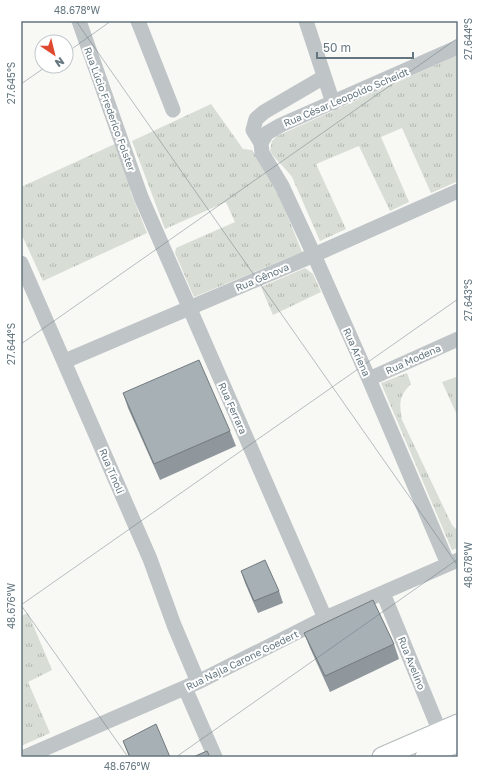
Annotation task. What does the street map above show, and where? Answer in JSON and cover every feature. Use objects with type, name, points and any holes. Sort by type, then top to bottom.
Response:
[{"type":"main road","points":[[425,757],[449,745],[458,724]]},
{"type":"main road","points":[[382,757],[449,745]]},
{"type":"street","name":"Rua Lúcio Frederico Folster","points":[[79,21],[141,197]]},
{"type":"street","points":[[138,21],[173,110]]},
{"type":"street","points":[[306,21],[333,103]]},
{"type":"street","name":"Rua César Leopoldo Scheidt","points":[[261,143],[267,133],[281,125],[458,47]]},
{"type":"street","name":"Rua Ariena","points":[[324,77],[256,119],[253,130],[261,143],[262,152],[282,186],[314,255],[453,562]]},
{"type":"street","name":"Rua Gênova","points":[[65,361],[314,255],[458,191]]},
{"type":"street","name":"Rua Ferrara","points":[[141,197],[325,618]]},
{"type":"street","name":"Rua Tínoli","points":[[21,263],[150,559],[174,626],[215,757]]},
{"type":"street","name":"Rua Modena","points":[[369,379],[458,339]]},
{"type":"street","name":"Rua Najla Carone Goedert","points":[[25,757],[192,685],[325,618],[453,562]]},
{"type":"street","name":"Rua Avelino","points":[[383,593],[449,745]]},
{"type":"green space","points":[[458,55],[458,181],[431,193],[402,128],[381,137],[409,202],[390,211],[359,146],[316,164],[346,229],[320,241],[292,177],[270,151],[272,141],[277,136]]},
{"type":"green space","points":[[211,104],[243,149],[252,150],[274,182],[302,252],[194,297],[175,253],[176,248],[235,222],[226,202],[165,229],[132,141]]},
{"type":"green space","points":[[117,143],[125,165],[131,193],[147,233],[43,281],[21,233],[21,187]]},
{"type":"green space","points":[[305,268],[313,274],[321,292],[273,315],[261,287]]},
{"type":"green space","points":[[407,373],[411,384],[404,392],[400,404],[402,420],[452,525],[458,531],[458,548],[452,550],[381,383]]},
{"type":"green space","points":[[456,377],[458,382],[458,417],[442,382]]},
{"type":"green space","points":[[28,613],[52,670],[28,682],[50,733],[21,746],[21,616]]},
{"type":"building","points":[[199,360],[230,431],[154,464],[123,393]]},
{"type":"building","points":[[265,560],[279,591],[254,601],[241,571]]},
{"type":"building","points":[[373,600],[394,644],[325,676],[304,633]]},
{"type":"building","points":[[156,724],[170,757],[130,757],[123,741]]},
{"type":"building","points":[[207,751],[210,757],[193,757]]}]
